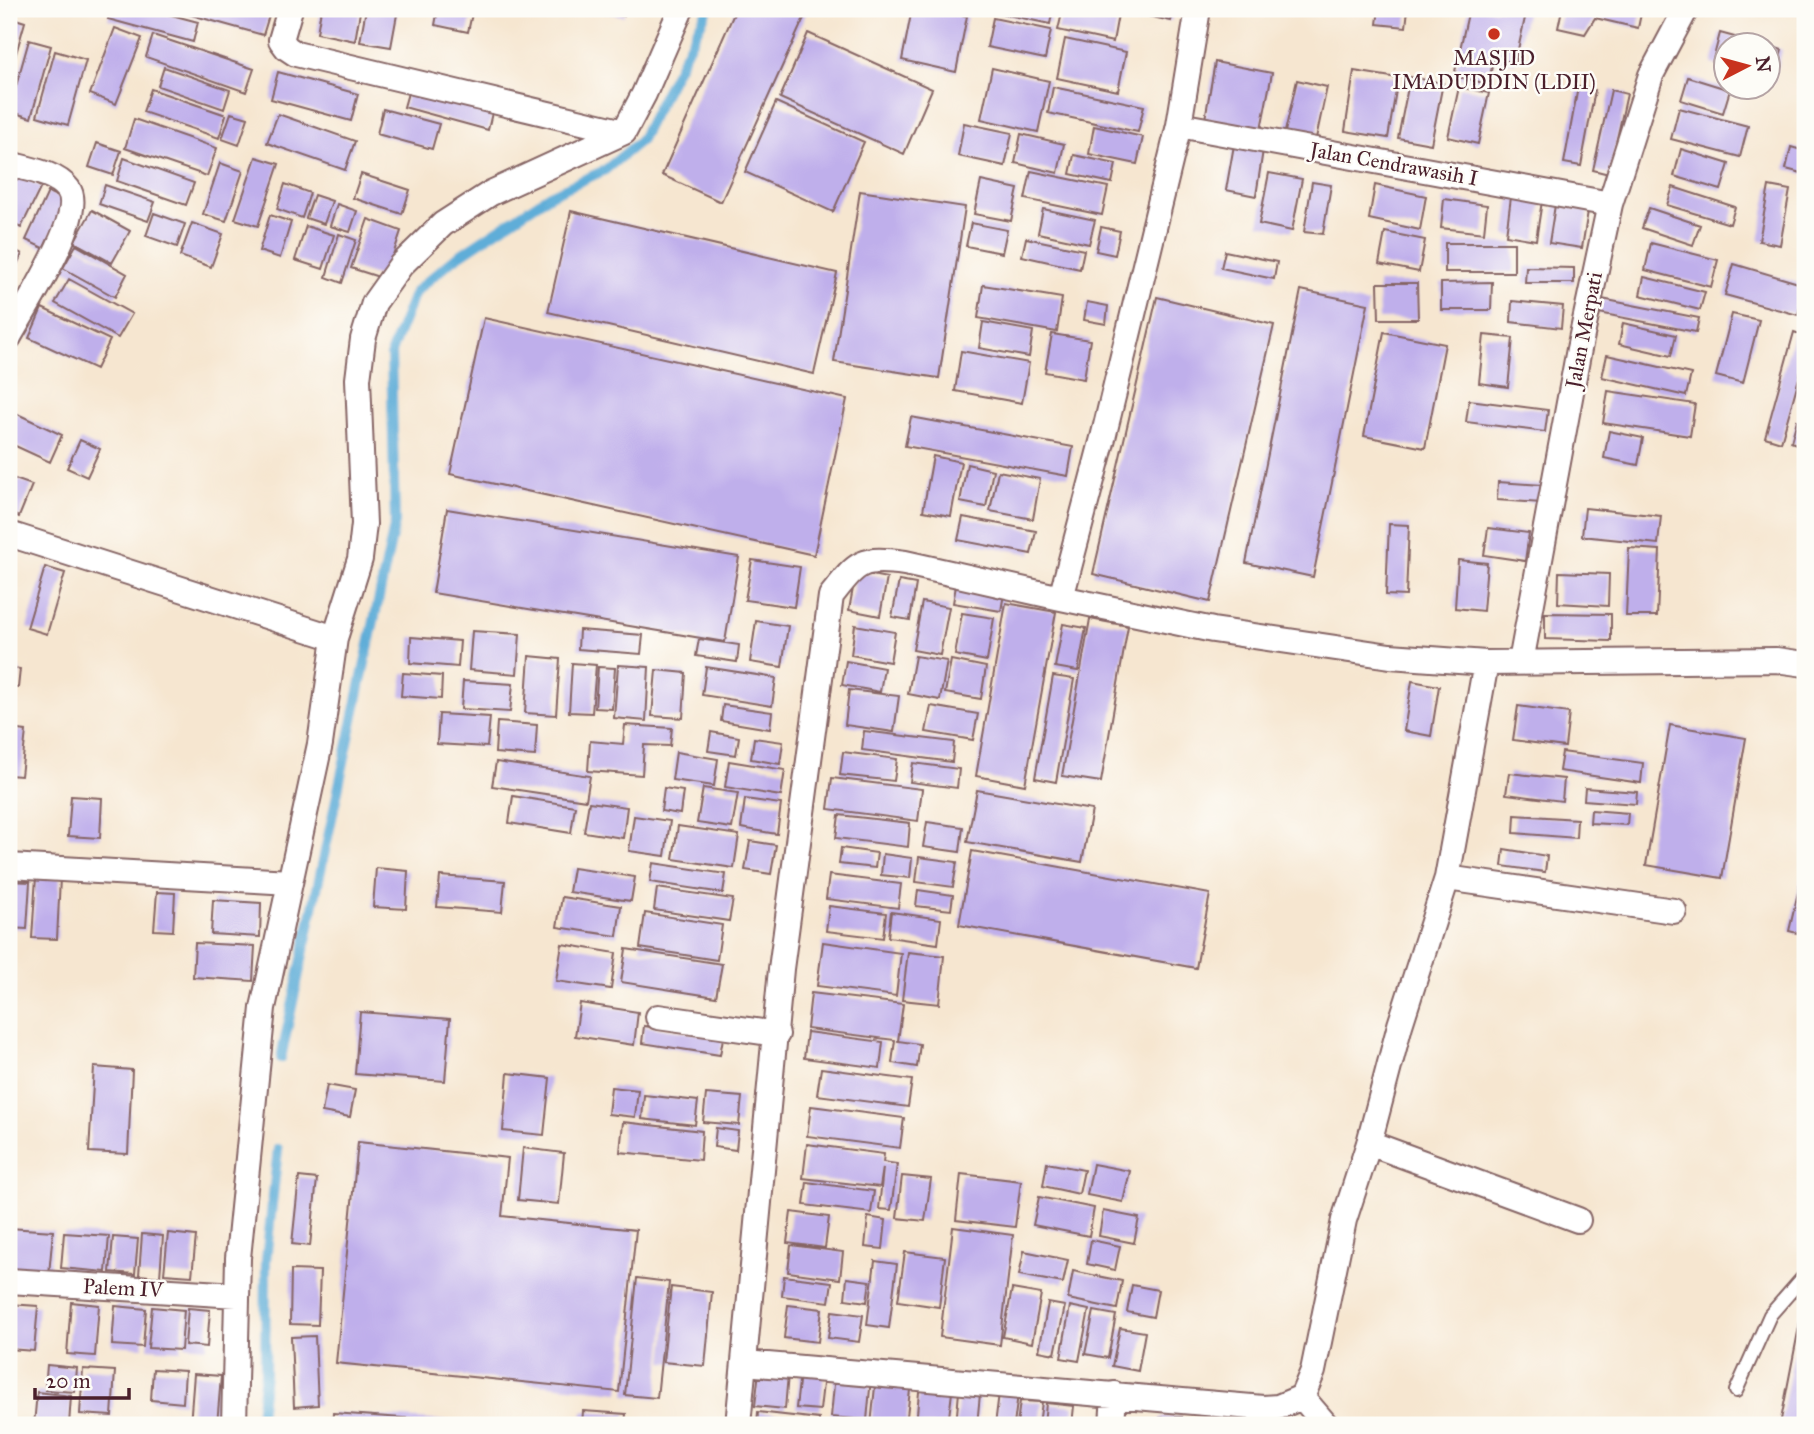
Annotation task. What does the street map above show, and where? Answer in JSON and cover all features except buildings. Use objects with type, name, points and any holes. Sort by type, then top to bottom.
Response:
[{"type":"street","points":[[290,9],[281,40],[296,54],[624,132]]},
{"type":"street","points":[[234,1425],[238,1258],[263,1008],[320,744],[335,638],[360,559],[364,524],[358,379],[363,339],[374,303],[401,265],[443,223],[491,193],[624,132],[644,94],[681,9]]},
{"type":"street","points":[[1061,598],[1179,125],[1198,9]]},
{"type":"street","name":"Jalan Merpati","points":[[1521,662],[1579,349],[1610,204],[1651,75],[1686,9]]},
{"type":"street","name":"Jalan Cendrawasih I","points":[[1179,125],[1610,204]]},
{"type":"street","points":[[9,163],[55,178],[67,187],[72,196],[72,210],[67,228],[9,337]]},
{"type":"street","points":[[9,534],[335,638]]},
{"type":"street","points":[[738,1425],[777,1034],[781,969],[831,596],[854,566],[879,559],[905,563],[1213,630],[1390,656],[1486,663],[1776,660],[1805,664]]},
{"type":"street","points":[[745,1363],[1262,1408],[1278,1407],[1302,1396],[1313,1371],[1344,1220],[1369,1143],[1400,1025],[1447,878],[1486,663]]},
{"type":"street","points":[[9,866],[290,882]]},
{"type":"street","points":[[1447,878],[1674,911]]},
{"type":"street","points":[[658,1017],[777,1034]]},
{"type":"street","points":[[1369,1143],[1578,1220]]},
{"type":"street","name":"Palem IV","points":[[9,1281],[237,1295]]},
{"type":"street","points":[[1112,1425],[1114,1394]]},
{"type":"street","points":[[1302,1396],[1326,1425]]},
{"type":"lane","points":[[1736,1391],[1770,1315],[1805,1275]]},
{"type":"waterway","points":[[281,1058],[395,522],[391,352],[415,292],[451,261],[550,195],[605,170],[640,141],[708,9]]},
{"type":"waterway","points":[[259,1425],[265,1373],[266,1260],[278,1149]]},
{"type":"place","name":"MASJID IMADUDDIN (LDII)","points":[[1494,34]]}]
